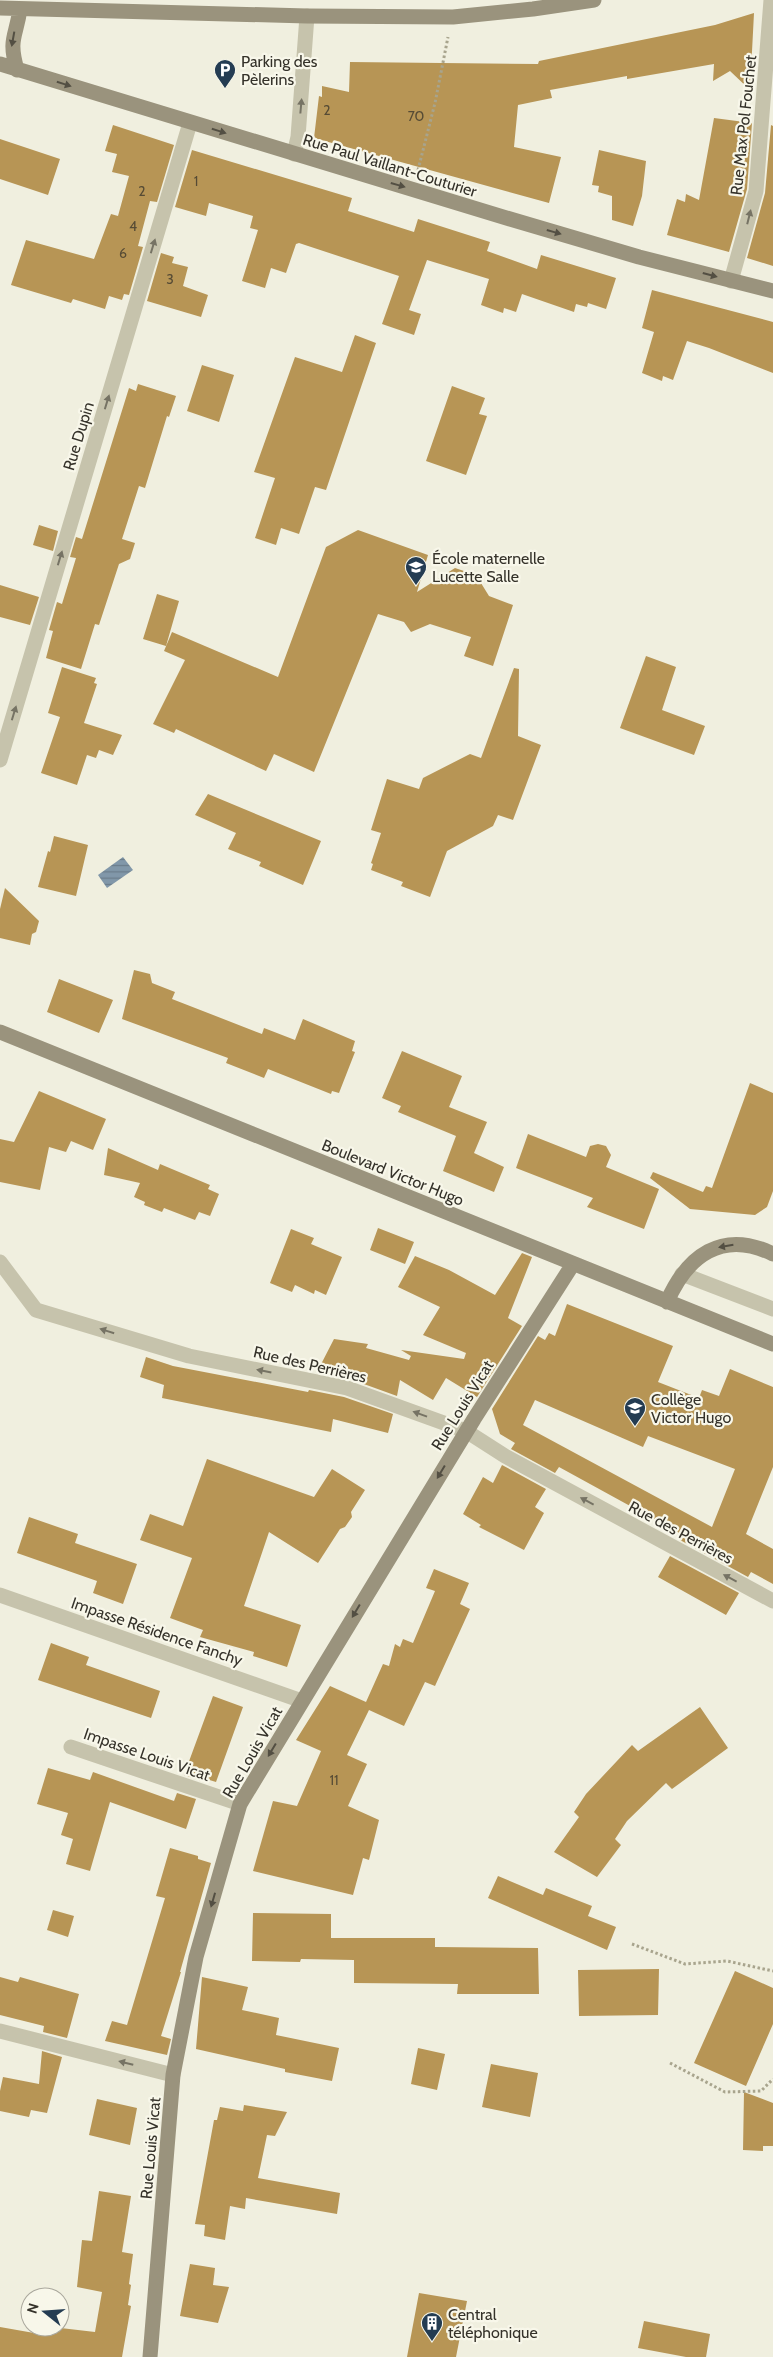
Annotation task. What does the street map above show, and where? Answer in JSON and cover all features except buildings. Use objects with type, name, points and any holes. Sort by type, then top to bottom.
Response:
[{"type":"street","points":[[0,8],[307,16],[453,17],[533,9],[594,0]]},
{"type":"street","name":"Rue Max Pol Fouchet","points":[[731,281],[756,191],[771,0]]},
{"type":"street","points":[[17,70],[12,52],[12,38],[20,9]]},
{"type":"street","points":[[294,154],[298,137],[307,16]]},
{"type":"street","name":"Rue Paul Vaillant-Couturier","points":[[0,64],[190,123],[603,246],[773,291]]},
{"type":"street","name":"Rue Dupin","points":[[0,760],[190,123]]},
{"type":"street","name":"Boulevard Victor Hugo","points":[[0,1032],[773,1344]]},
{"type":"street","points":[[667,1302],[682,1274],[699,1256],[722,1247],[751,1246],[771,1248]]},
{"type":"street","name":"Rue des Perrières","points":[[0,1262],[36,1310],[189,1356],[347,1388],[466,1431],[505,1456],[773,1601]]},
{"type":"street","name":"Rue Louis Vicat","points":[[150,2357],[174,2075],[196,1957],[240,1804],[466,1431],[573,1264]]},
{"type":"street","points":[[682,1274],[773,1309]]},
{"type":"street","name":"Impasse Résidence Fanchy","points":[[0,1595],[302,1701]]},
{"type":"street","name":"Impasse Louis Vicat","points":[[71,1747],[240,1804]]},
{"type":"street","points":[[0,2031],[174,2075]]},
{"type":"path","points":[[413,190],[435,103],[453,17]]},
{"type":"path","points":[[632,1944],[685,1964],[727,1961],[773,1971]]},
{"type":"path","points":[[670,2063],[726,2092],[761,2091],[773,2079]]},
{"type":"water","points":[[123,857],[133,870],[107,888],[98,875]]},
{"type":"place","name":"Parking des Pèlerins","points":[[225,89]]},
{"type":"place","name":"École maternelle Lucette Salle","points":[[416,586]]},
{"type":"place","name":"Collège Victor Hugo","points":[[635,1427]]},
{"type":"place","name":"Central téléphonique","points":[[432,2342]]}]
